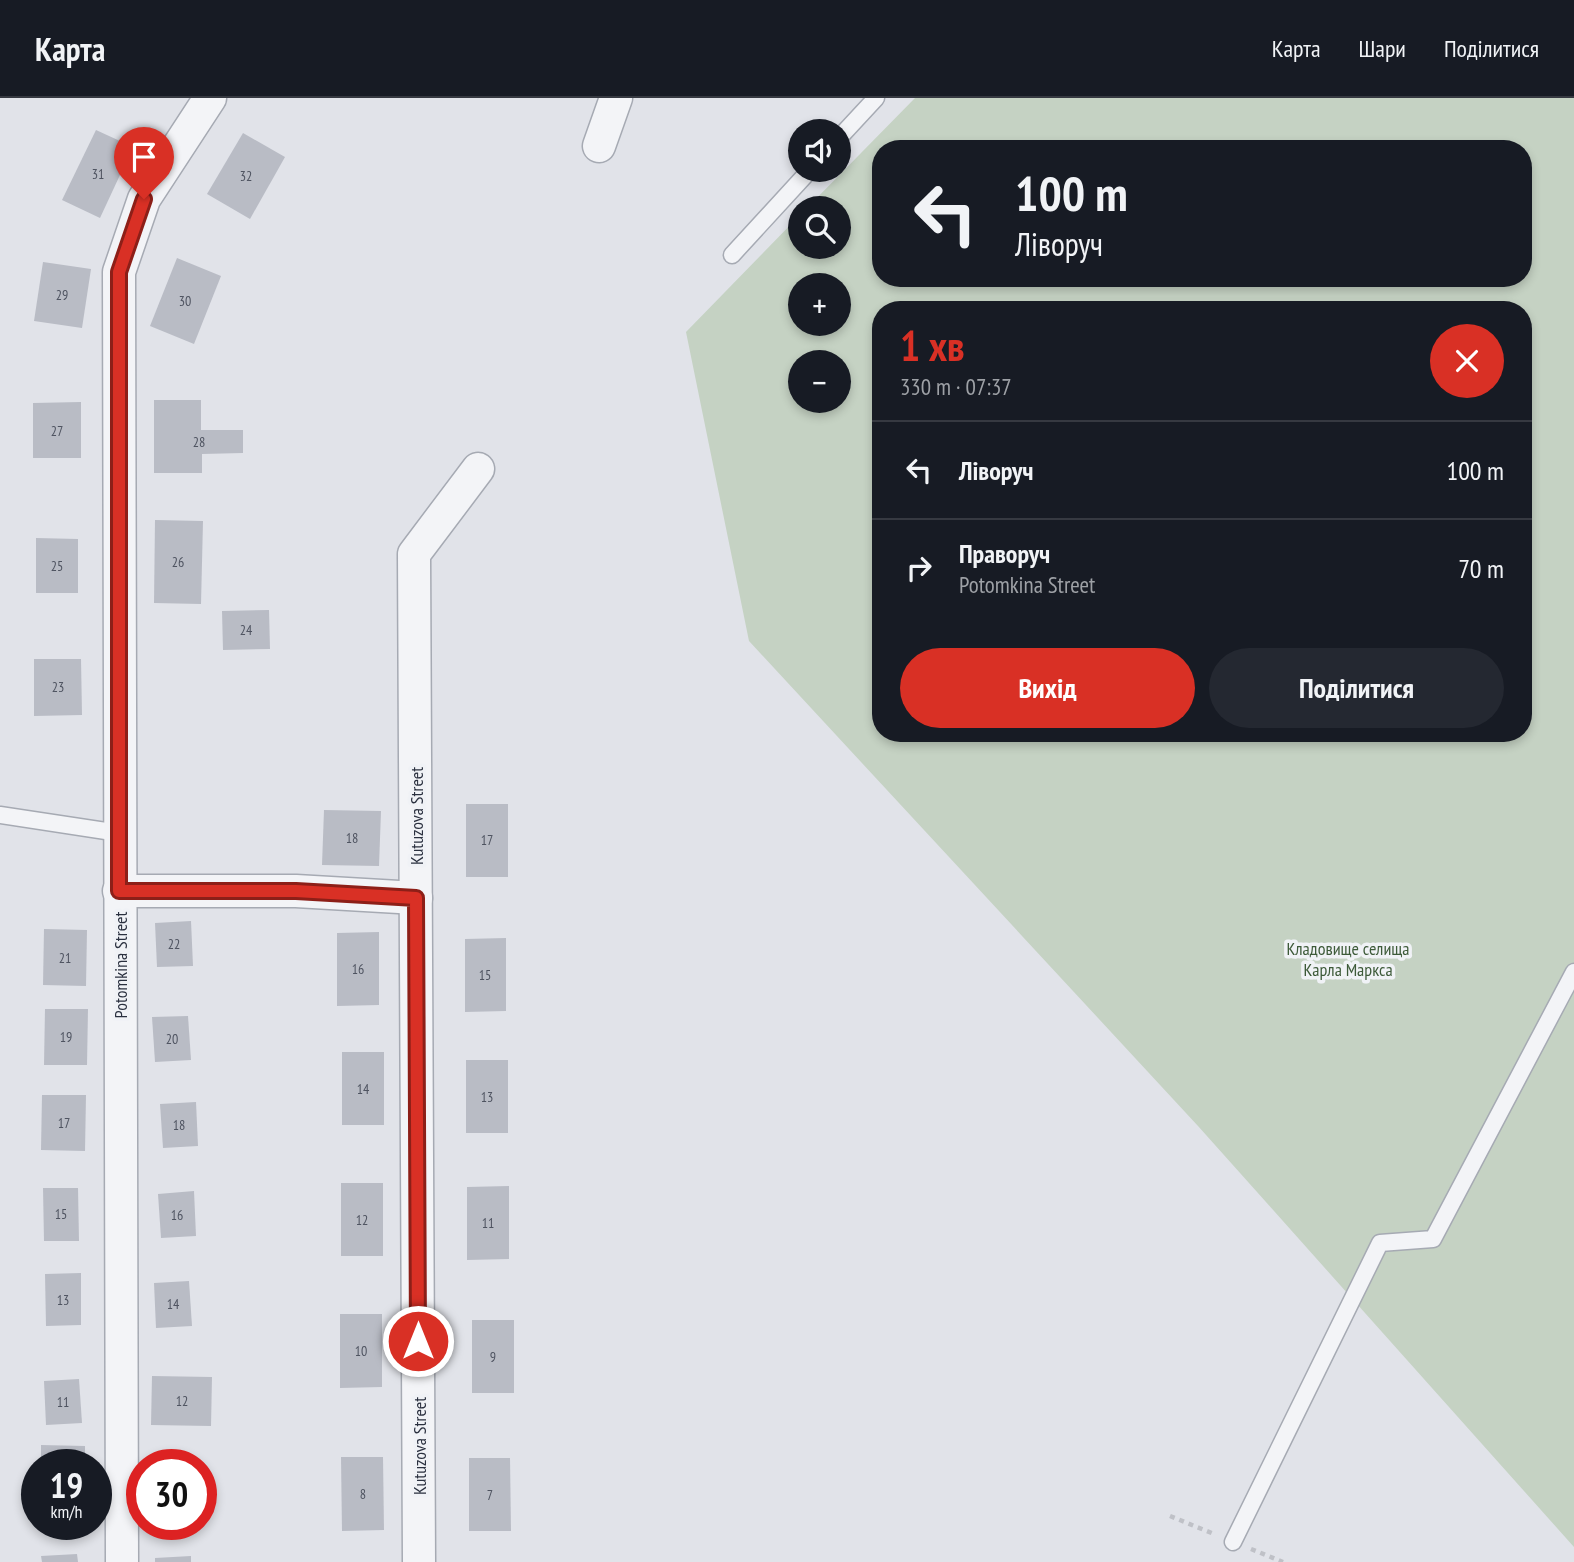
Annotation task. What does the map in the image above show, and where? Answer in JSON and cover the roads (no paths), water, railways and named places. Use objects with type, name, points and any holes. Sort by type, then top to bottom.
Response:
[{"type":"street","name":"Potomkina Street","points":[[122,1562],[119,272],[144,199],[210,98]]},
{"type":"street","points":[[599,146],[616,98]]},
{"type":"street","name":"Kutuzova Street","points":[[419,1562],[414,554],[478,469]]},
{"type":"street","points":[[119,891],[296,891],[416,898]]},
{"type":"lane","points":[[851,125],[876,98]]},
{"type":"lane","points":[[732,255],[799,182]]},
{"type":"lane","points":[[0,815],[119,833]]},
{"type":"lane","points":[[1233,1542],[1380,1243],[1433,1239],[1574,972]]},
{"type":"park label","name":"Кладовище селища Карла Маркса","points":[[1348,958]]}]
